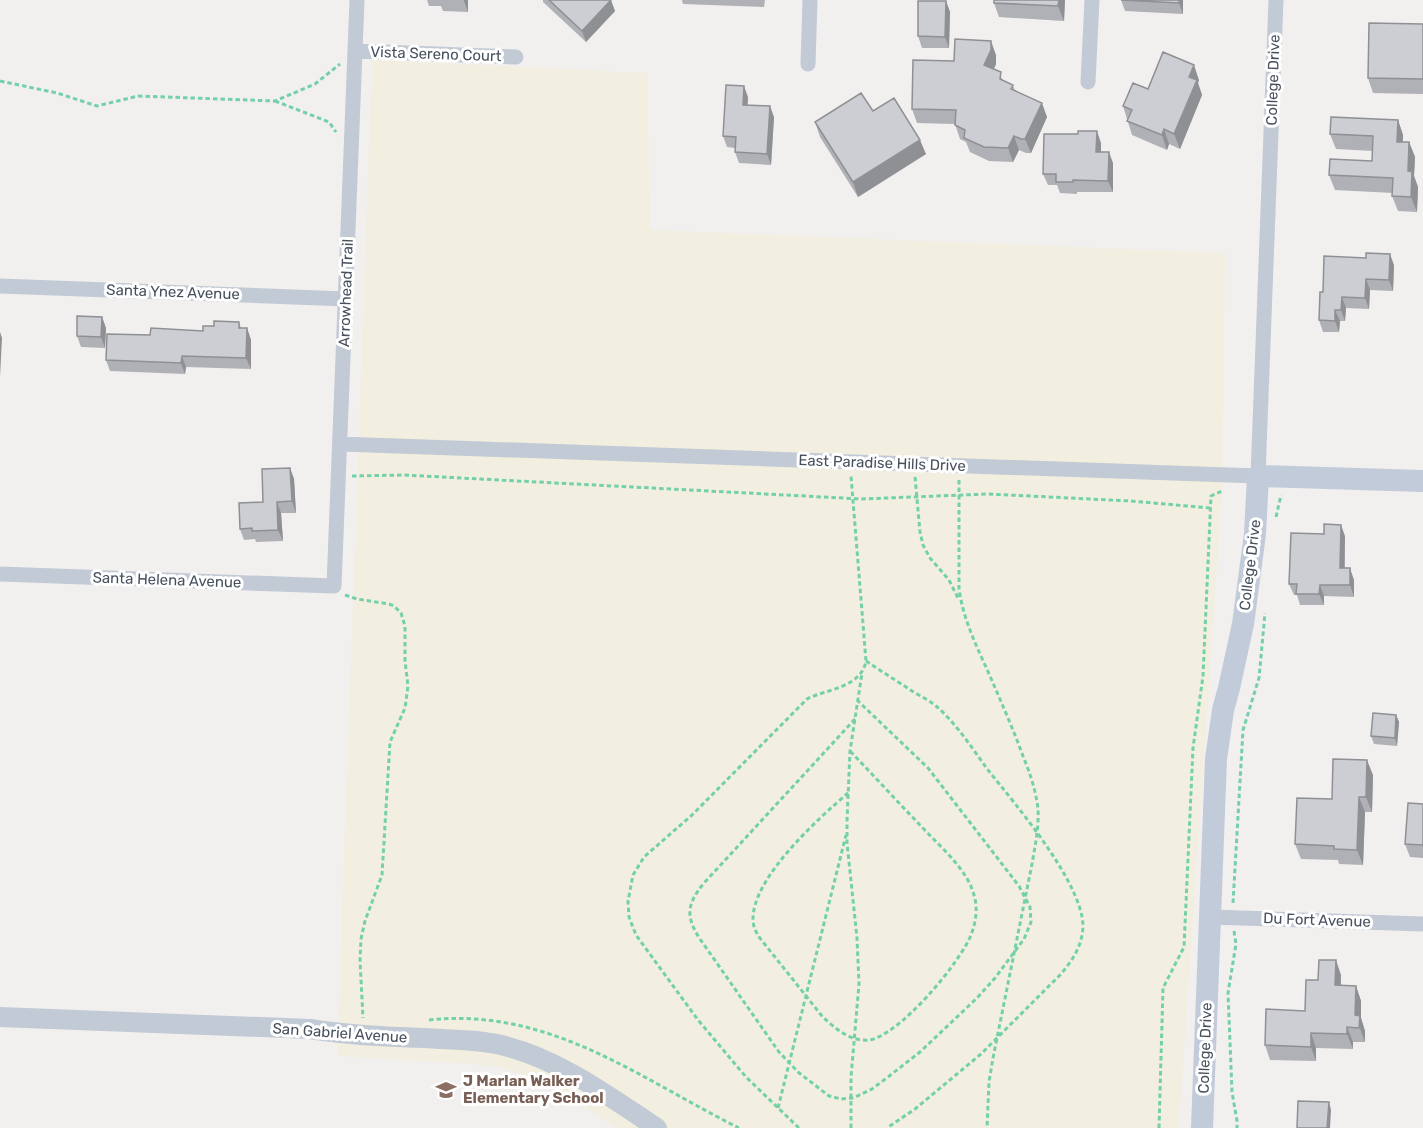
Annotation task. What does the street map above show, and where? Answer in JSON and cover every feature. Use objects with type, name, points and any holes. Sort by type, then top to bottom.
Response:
[{"type":"main road","name":"East Paradise Hills Drive","points":[[1258,476],[1423,481]]},
{"type":"main road","name":"College Drive","points":[[1202,1128],[1221,917],[1216,771],[1219,732],[1243,624],[1255,534],[1258,476]]},
{"type":"street","name":"Arrowhead Trail","points":[[334,586],[357,0]]},
{"type":"street","points":[[808,64],[810,0]]},
{"type":"street","points":[[1088,82],[1092,0]]},
{"type":"street","name":"College Drive","points":[[1258,476],[1276,0]]},
{"type":"street","name":"Vista Sereno Court","points":[[355,51],[516,57]]},
{"type":"street","name":"Santa Ynez Avenue","points":[[0,286],[346,299]]},
{"type":"street","name":"East Paradise Hills Drive","points":[[340,444],[1258,476]]},
{"type":"street","name":"Santa Helena Avenue","points":[[0,574],[334,586]]},
{"type":"street","name":"Du Fort Avenue","points":[[1221,917],[1423,924]]},
{"type":"street","name":"San Gabriel Avenue","points":[[0,1017],[310,1029],[342,1034],[473,1040],[504,1045],[549,1060],[657,1128]]},
{"type":"path","points":[[276,101],[315,84],[355,51]]},
{"type":"path","points":[[0,81],[57,93],[97,106],[138,96],[276,101],[329,122],[352,153]]},
{"type":"path","points":[[850,462],[866,661],[862,672],[850,751],[848,793],[847,831],[859,984],[851,1077],[851,1128]]},
{"type":"path","points":[[914,464],[923,545],[930,558],[949,580],[961,604]]},
{"type":"path","points":[[959,466],[961,604],[968,628],[1031,776],[1037,801],[1037,834],[996,1040],[989,1082],[987,1128]]},
{"type":"path","points":[[345,477],[404,475],[853,499],[988,494],[1120,500],[1210,508]]},
{"type":"path","points":[[1159,1128],[1163,988],[1184,947],[1194,748],[1203,676],[1211,496],[1222,491]]},
{"type":"path","points":[[1274,522],[1281,494]]},
{"type":"path","points":[[334,586],[351,598],[394,606],[401,613],[405,626],[407,703],[390,742],[383,869],[361,939],[364,1035]]},
{"type":"path","points":[[1237,1128],[1232,1092],[1228,993],[1236,944],[1221,917],[1243,730],[1259,678],[1265,610]]},
{"type":"path","points":[[866,661],[939,709],[959,732],[1056,861],[1075,895],[1082,915],[1082,932],[1078,949],[1068,966],[981,1054],[915,1109],[887,1128]]},
{"type":"path","points":[[799,1128],[746,1077],[698,1020],[636,935],[628,909],[630,883],[637,866],[644,857],[692,815],[807,699],[849,683],[862,672]]},
{"type":"path","points":[[855,719],[704,883],[691,905],[690,916],[693,927],[789,1063],[805,1079],[829,1096],[841,1099],[859,1096],[872,1089],[920,1052],[995,978],[1024,939],[1031,922],[1031,910],[1019,886],[928,768],[858,701]]},
{"type":"path","points":[[848,793],[809,829],[782,860],[763,887],[756,903],[754,925],[759,937],[830,1024],[854,1039],[866,1041],[882,1036],[906,1017],[930,993],[967,944],[974,928],[976,910],[972,888],[956,864],[850,751]]},
{"type":"path","points":[[778,1109],[847,831]]},
{"type":"sand","points":[[372,60],[647,73],[650,230],[1225,253],[1222,491],[1179,1128],[616,1128],[572,1099],[538,1081],[502,1067],[337,1056]]},
{"type":"building","points":[[549,0],[611,0],[582,31]]},
{"type":"building","points":[[994,0],[1059,0],[1058,6],[994,3]]},
{"type":"building","points":[[1121,0],[1179,0],[1179,3]]},
{"type":"building","points":[[918,1],[946,1],[945,37],[918,36]]},
{"type":"building","points":[[1369,23],[1423,24],[1423,79],[1368,78]]},
{"type":"building","points":[[955,39],[991,41],[991,50],[984,65],[1001,72],[1000,79],[1013,85],[1011,89],[1042,103],[1025,139],[1014,136],[1008,148],[984,147],[964,138],[965,130],[955,125],[956,110],[912,109],[913,60],[954,61]]},
{"type":"building","points":[[1163,52],[1194,65],[1189,77],[1197,80],[1174,134],[1164,129],[1162,135],[1127,121],[1132,110],[1123,106],[1133,83],[1148,89]]},
{"type":"building","points":[[726,85],[744,86],[743,105],[770,106],[767,154],[735,152],[736,137],[723,136]]},
{"type":"building","points":[[861,93],[873,111],[894,98],[920,140],[853,182],[815,122]]},
{"type":"building","points":[[1331,117],[1398,120],[1397,142],[1409,142],[1408,171],[1412,172],[1411,197],[1392,196],[1393,178],[1329,175],[1330,159],[1372,161],[1373,136],[1330,134]]},
{"type":"building","points":[[1078,131],[1097,131],[1096,152],[1109,152],[1108,181],[1056,182],[1056,174],[1043,174],[1044,134],[1078,134]]},
{"type":"building","points":[[1366,253],[1390,254],[1389,280],[1366,279],[1365,298],[1342,297],[1341,310],[1335,310],[1335,321],[1319,320],[1320,292],[1323,292],[1324,256],[1366,258]]},
{"type":"building","points":[[77,316],[102,317],[101,337],[77,336]]},
{"type":"building","points":[[214,321],[239,322],[239,328],[247,328],[246,358],[182,356],[181,363],[106,360],[107,334],[150,335],[151,328],[203,331],[203,326],[214,326]]},
{"type":"building","points":[[290,468],[292,501],[277,502],[278,530],[240,529],[239,503],[263,502],[262,469]]},
{"type":"building","points":[[1324,524],[1341,525],[1340,568],[1350,568],[1350,585],[1320,585],[1319,594],[1296,594],[1297,584],[1289,584],[1291,533],[1324,534]]},
{"type":"building","points":[[1373,713],[1396,715],[1395,738],[1371,736]]},
{"type":"building","points":[[1333,759],[1367,760],[1366,797],[1359,797],[1357,850],[1295,844],[1297,798],[1332,799]]},
{"type":"building","points":[[1408,803],[1423,804],[1423,845],[1405,844]]},
{"type":"building","points":[[1319,960],[1336,960],[1335,985],[1356,986],[1355,1015],[1360,1016],[1359,1028],[1347,1027],[1347,1034],[1311,1033],[1311,1047],[1265,1045],[1266,1009],[1305,1011],[1306,980],[1318,980]]},
{"type":"building","points":[[1298,1101],[1329,1102],[1327,1128],[1297,1128]]},
{"type":"place","name":"J Marlan Walker Elementary School","points":[[446,1090]]}]
